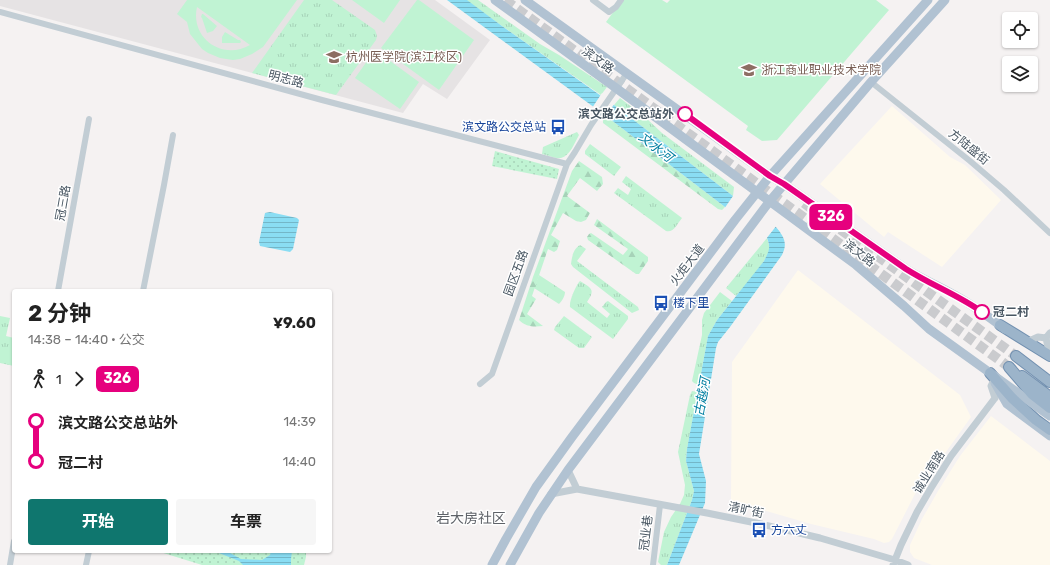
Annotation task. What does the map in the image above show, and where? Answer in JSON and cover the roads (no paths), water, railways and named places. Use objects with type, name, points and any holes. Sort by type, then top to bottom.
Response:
[{"type":"highway","points":[[1000,325],[1050,356]]},
{"type":"highway","points":[[1050,373],[1016,356],[1050,382]]},
{"type":"highway","points":[[1050,397],[1009,367],[1032,394],[1050,408]]},
{"type":"highway","points":[[992,377],[1036,420],[1050,430]]},
{"type":"main road","name":"滨文路","points":[[495,0],[614,92],[758,192],[769,202],[856,265],[929,329],[992,377],[1050,416]]},
{"type":"main road","name":"滨文路","points":[[525,0],[770,176],[784,184],[919,278],[944,289],[975,307],[1050,361]]},
{"type":"main road","name":"火炬大道","points":[[492,565],[536,487],[735,220],[770,176],[928,0]]},
{"type":"main road","points":[[510,565],[551,494],[568,470],[748,229],[784,184],[871,82],[946,0]]},
{"type":"main road","points":[[992,377],[1007,404],[1050,436]]},
{"type":"main road","points":[[589,414],[599,417],[601,424]]},
{"type":"street","points":[[593,0],[609,12],[616,7],[621,0]]},
{"type":"street","name":"明志路","points":[[0,12],[329,102],[567,164]]},
{"type":"street","name":"园区五路","points":[[480,384],[492,374],[567,164],[597,116],[627,73]]},
{"type":"street","name":"方陆盛街","points":[[871,82],[964,156],[1004,190],[1050,233]]},
{"type":"street","name":"冠三路","points":[[58,289],[89,119]]},
{"type":"street","points":[[143,289],[173,135]]},
{"type":"street","points":[[1027,342],[1038,337],[1048,336],[1050,356]]},
{"type":"street","points":[[992,377],[991,386],[995,398],[1005,401]]},
{"type":"street","name":"诚业南路","points":[[894,563],[917,512],[951,456],[995,398]]},
{"type":"street","points":[[568,470],[577,489]]},
{"type":"street","name":"清旷街","points":[[551,494],[577,489],[707,513],[820,538],[894,563],[908,565]]},
{"type":"street","name":"冠业巷","points":[[653,565],[660,505]]},
{"type":"street","points":[[10,565],[12,553]]},
{"type":"street","points":[[86,565],[89,553]]},
{"type":"water","points":[[447,0],[467,0],[614,105],[733,196],[775,226],[781,233],[784,240],[785,247],[782,255],[718,342],[716,348],[699,454],[706,481],[705,503],[679,565],[667,565],[692,500],[694,491],[686,461],[687,449],[708,336],[717,320],[764,261],[769,250],[767,238],[606,116]]},
{"type":"water","points":[[270,212],[297,218],[299,220],[293,249],[290,252],[260,246],[259,242],[265,213]]},
{"type":"water","points":[[219,553],[230,553],[241,559],[262,560],[270,555],[270,553],[292,553],[291,565],[243,565],[239,561]]},
{"type":"tunnel","points":[[505,0],[1009,367]]},
{"type":"tunnel","points":[[804,203],[1016,356]]},
{"type":"place","name":"杭州医学院(滨江校区)","points":[[334,57]]},
{"type":"place","name":"浙江商业职业技术学院","points":[[749,70]]},
{"type":"place","name":"滨文路公交总站外","points":[[685,114]]},
{"type":"place","name":"滨文路公交总站","points":[[558,127]]},
{"type":"place","name":"楼下里","points":[[661,303]]},
{"type":"place","name":"冠二村","points":[[982,312]]},
{"type":"place","name":"方六丈","points":[[759,530]]},
{"type":"district","name":"岩大房社区","points":[[471,518]]},
{"type":"water label","name":"文水河","points":[[656,147]]},
{"type":"water label","name":"古越河","points":[[702,397]]}]
